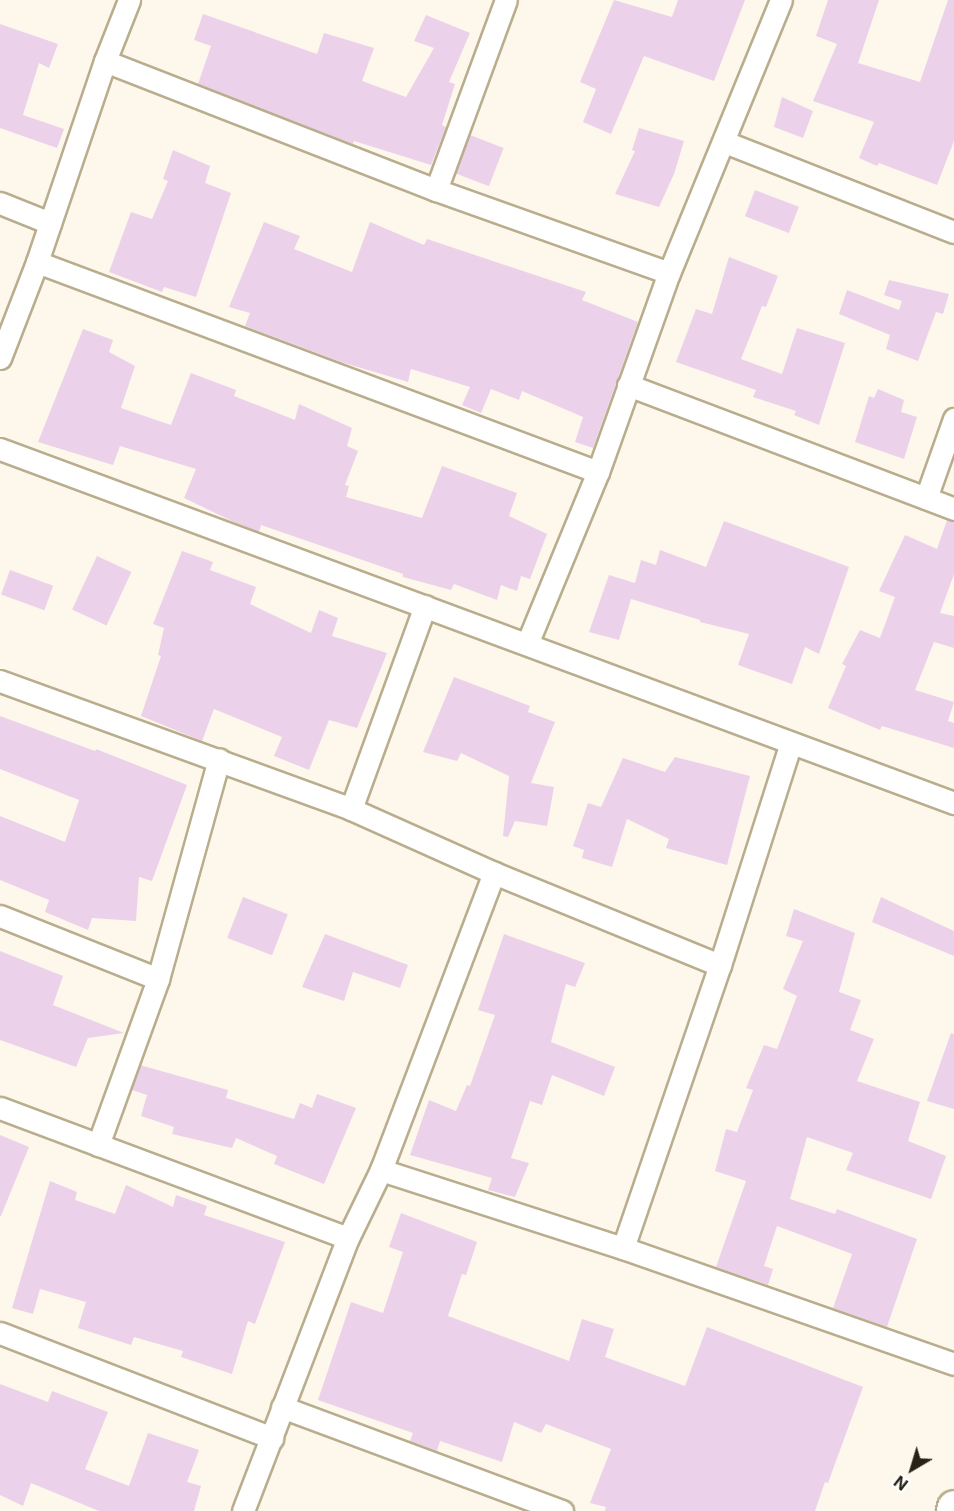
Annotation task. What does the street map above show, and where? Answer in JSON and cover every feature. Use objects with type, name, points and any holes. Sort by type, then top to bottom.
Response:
[{"type":"street","points":[[0,358],[37,262],[105,61],[129,0]]},
{"type":"street","points":[[436,190],[506,0]]},
{"type":"street","points":[[527,644],[598,472],[669,273],[725,142],[781,0]]},
{"type":"street","points":[[105,61],[436,190],[669,273]]},
{"type":"street","points":[[725,142],[954,232]]},
{"type":"street","points":[[0,203],[50,223]]},
{"type":"street","points":[[37,262],[598,472]]},
{"type":"street","points":[[628,385],[954,509]]},
{"type":"street","points":[[926,498],[954,419]]},
{"type":"street","points":[[0,449],[954,803]]},
{"type":"street","points":[[351,809],[424,606]]},
{"type":"street","points":[[0,681],[351,809],[494,873],[720,965]]},
{"type":"street","points":[[623,1248],[720,965],[791,743]]},
{"type":"street","points":[[98,1145],[159,979],[219,759]]},
{"type":"street","points":[[243,1511],[348,1238],[381,1170],[494,873]]},
{"type":"street","points":[[0,916],[159,979]]},
{"type":"street","points":[[0,1108],[348,1238]]},
{"type":"street","points":[[381,1170],[623,1248],[954,1364]]},
{"type":"street","points":[[0,1333],[272,1438]]},
{"type":"street","points":[[282,1407],[562,1511]]},
{"type":"building","points":[[614,0],[672,17],[678,0],[745,0],[714,81],[644,56],[611,134],[583,122],[596,89],[580,82]]},
{"type":"building","points":[[828,0],[879,0],[858,63],[920,82],[948,0],[954,0],[954,141],[937,185],[879,163],[877,166],[859,158],[874,122],[813,101],[837,44],[816,36]]},
{"type":"building","points":[[203,14],[317,54],[324,33],[374,48],[362,81],[406,97],[434,48],[414,41],[426,15],[470,33],[449,82],[455,84],[442,125],[446,127],[431,165],[354,141],[353,144],[198,84],[211,46],[194,40]]},
{"type":"building","points":[[0,24],[58,44],[49,68],[39,63],[23,115],[64,129],[57,148],[0,128]]},
{"type":"building","points":[[782,97],[813,111],[803,138],[774,127]]},
{"type":"building","points":[[639,128],[684,141],[674,174],[659,207],[615,194],[635,151],[632,150]]},
{"type":"building","points":[[470,135],[504,148],[489,186],[455,173]]},
{"type":"building","points":[[173,150],[210,166],[205,183],[231,193],[196,297],[164,287],[162,292],[109,272],[131,212],[152,219],[168,181],[163,179]]},
{"type":"building","points":[[755,190],[799,207],[789,233],[745,216]]},
{"type":"building","points":[[264,222],[300,236],[294,249],[352,272],[370,222],[424,245],[427,239],[586,292],[582,300],[638,322],[593,448],[575,442],[583,417],[522,391],[519,400],[491,389],[481,413],[462,405],[470,387],[411,369],[408,382],[341,362],[245,326],[250,313],[229,307]]},
{"type":"building","points":[[729,257],[778,276],[766,307],[762,306],[741,359],[782,374],[797,328],[845,343],[819,425],[794,415],[796,411],[753,397],[756,390],[676,362],[696,309],[712,314]]},
{"type":"building","points":[[889,280],[949,294],[943,314],[936,312],[918,361],[886,349],[890,335],[839,314],[847,290],[899,310],[902,301],[884,295]]},
{"type":"building","points":[[83,329],[113,340],[109,352],[135,366],[121,408],[171,425],[191,373],[236,390],[234,396],[295,420],[299,404],[352,428],[347,446],[358,451],[345,485],[349,486],[346,497],[422,518],[442,466],[517,493],[509,516],[547,534],[530,579],[521,576],[517,591],[501,585],[497,600],[454,584],[451,590],[403,577],[403,574],[261,525],[259,532],[184,498],[196,469],[120,446],[113,465],[38,442]]},
{"type":"building","points":[[878,389],[904,400],[901,412],[917,417],[904,459],[855,442],[869,396],[874,398]]},
{"type":"building","points":[[947,520],[954,521],[954,574],[940,613],[954,616],[954,648],[934,642],[915,690],[954,702],[948,721],[954,723],[954,748],[882,726],[880,730],[828,708],[846,666],[842,664],[860,630],[880,638],[895,597],[879,591],[905,535],[937,549]]},
{"type":"building","points":[[724,521],[849,567],[819,654],[805,647],[792,684],[738,665],[749,634],[700,622],[700,620],[631,599],[619,640],[589,632],[609,575],[635,583],[641,560],[656,565],[660,550],[706,567]]},
{"type":"building","points":[[182,551],[213,562],[210,570],[256,587],[250,604],[311,633],[319,610],[338,618],[332,636],[387,653],[357,728],[329,720],[309,770],[274,756],[282,737],[214,709],[202,741],[141,716],[161,656],[158,655],[164,628],[153,624]]},
{"type":"building","points":[[97,556],[131,572],[107,626],[72,609]]},
{"type":"building","points":[[10,570],[53,586],[44,610],[1,594]]},
{"type":"building","points":[[454,677],[530,706],[528,712],[555,722],[531,783],[554,787],[547,826],[515,821],[508,837],[503,836],[509,776],[461,753],[457,761],[423,752]]},
{"type":"building","points":[[0,716],[95,751],[96,749],[187,785],[152,881],[139,877],[136,921],[92,918],[88,930],[45,912],[49,900],[0,880],[0,816],[65,842],[79,800],[0,769]]},
{"type":"building","points":[[675,757],[750,776],[727,865],[666,848],[669,839],[627,819],[612,867],[582,858],[584,850],[573,846],[588,803],[601,807],[623,758],[665,772]]},
{"type":"building","points":[[243,897],[288,914],[272,955],[227,938]]},
{"type":"building","points":[[881,897],[954,931],[954,956],[872,922]]},
{"type":"building","points":[[794,909],[855,933],[839,992],[861,1000],[850,1030],[874,1039],[857,1081],[920,1102],[908,1141],[946,1156],[931,1199],[846,1170],[853,1153],[807,1137],[790,1199],[835,1214],[837,1209],[917,1239],[887,1327],[833,1308],[852,1254],[777,1226],[764,1266],[773,1269],[768,1285],[716,1267],[746,1181],[715,1171],[726,1129],[737,1132],[753,1090],[746,1088],[764,1045],[777,1049],[797,996],[783,989],[803,941],[786,936]]},
{"type":"building","points":[[325,934],[408,965],[400,988],[353,972],[344,1001],[302,987]]},
{"type":"building","points":[[504,934],[585,963],[575,987],[566,984],[551,1042],[615,1067],[604,1096],[552,1075],[542,1105],[530,1101],[511,1158],[529,1163],[515,1197],[488,1190],[492,1178],[410,1155],[429,1100],[456,1111],[467,1085],[470,1086],[495,1015],[478,1010]]},
{"type":"building","points":[[0,951],[63,976],[53,1005],[124,1033],[88,1038],[76,1067],[0,1040]]},
{"type":"building","points":[[951,1033],[954,1034],[954,1109],[927,1101]]},
{"type":"building","points":[[140,1065],[228,1090],[226,1098],[294,1119],[300,1103],[312,1108],[317,1094],[356,1108],[324,1184],[274,1164],[277,1156],[236,1138],[232,1148],[172,1134],[174,1127],[141,1116],[147,1095],[132,1090]]},
{"type":"building","points":[[0,1135],[29,1147],[1,1216],[0,1216]]},
{"type":"building","points":[[50,1181],[77,1192],[75,1200],[115,1214],[126,1185],[173,1207],[176,1195],[207,1206],[204,1215],[285,1242],[255,1324],[248,1321],[232,1374],[181,1357],[183,1351],[134,1337],[131,1345],[78,1328],[86,1302],[40,1289],[33,1314],[12,1308]]},
{"type":"building","points":[[401,1213],[477,1242],[466,1275],[462,1274],[448,1316],[569,1361],[582,1319],[614,1329],[605,1357],[685,1386],[707,1327],[863,1387],[828,1483],[825,1482],[815,1511],[605,1511],[606,1507],[590,1503],[611,1449],[546,1424],[541,1433],[514,1422],[502,1462],[440,1441],[437,1451],[410,1441],[413,1433],[318,1400],[351,1302],[383,1313],[403,1252],[389,1247]]},
{"type":"building","points":[[0,1384],[48,1402],[52,1391],[108,1412],[85,1469],[129,1486],[148,1433],[199,1450],[187,1482],[201,1486],[194,1511],[99,1511],[31,1483],[23,1506],[0,1495]]}]
